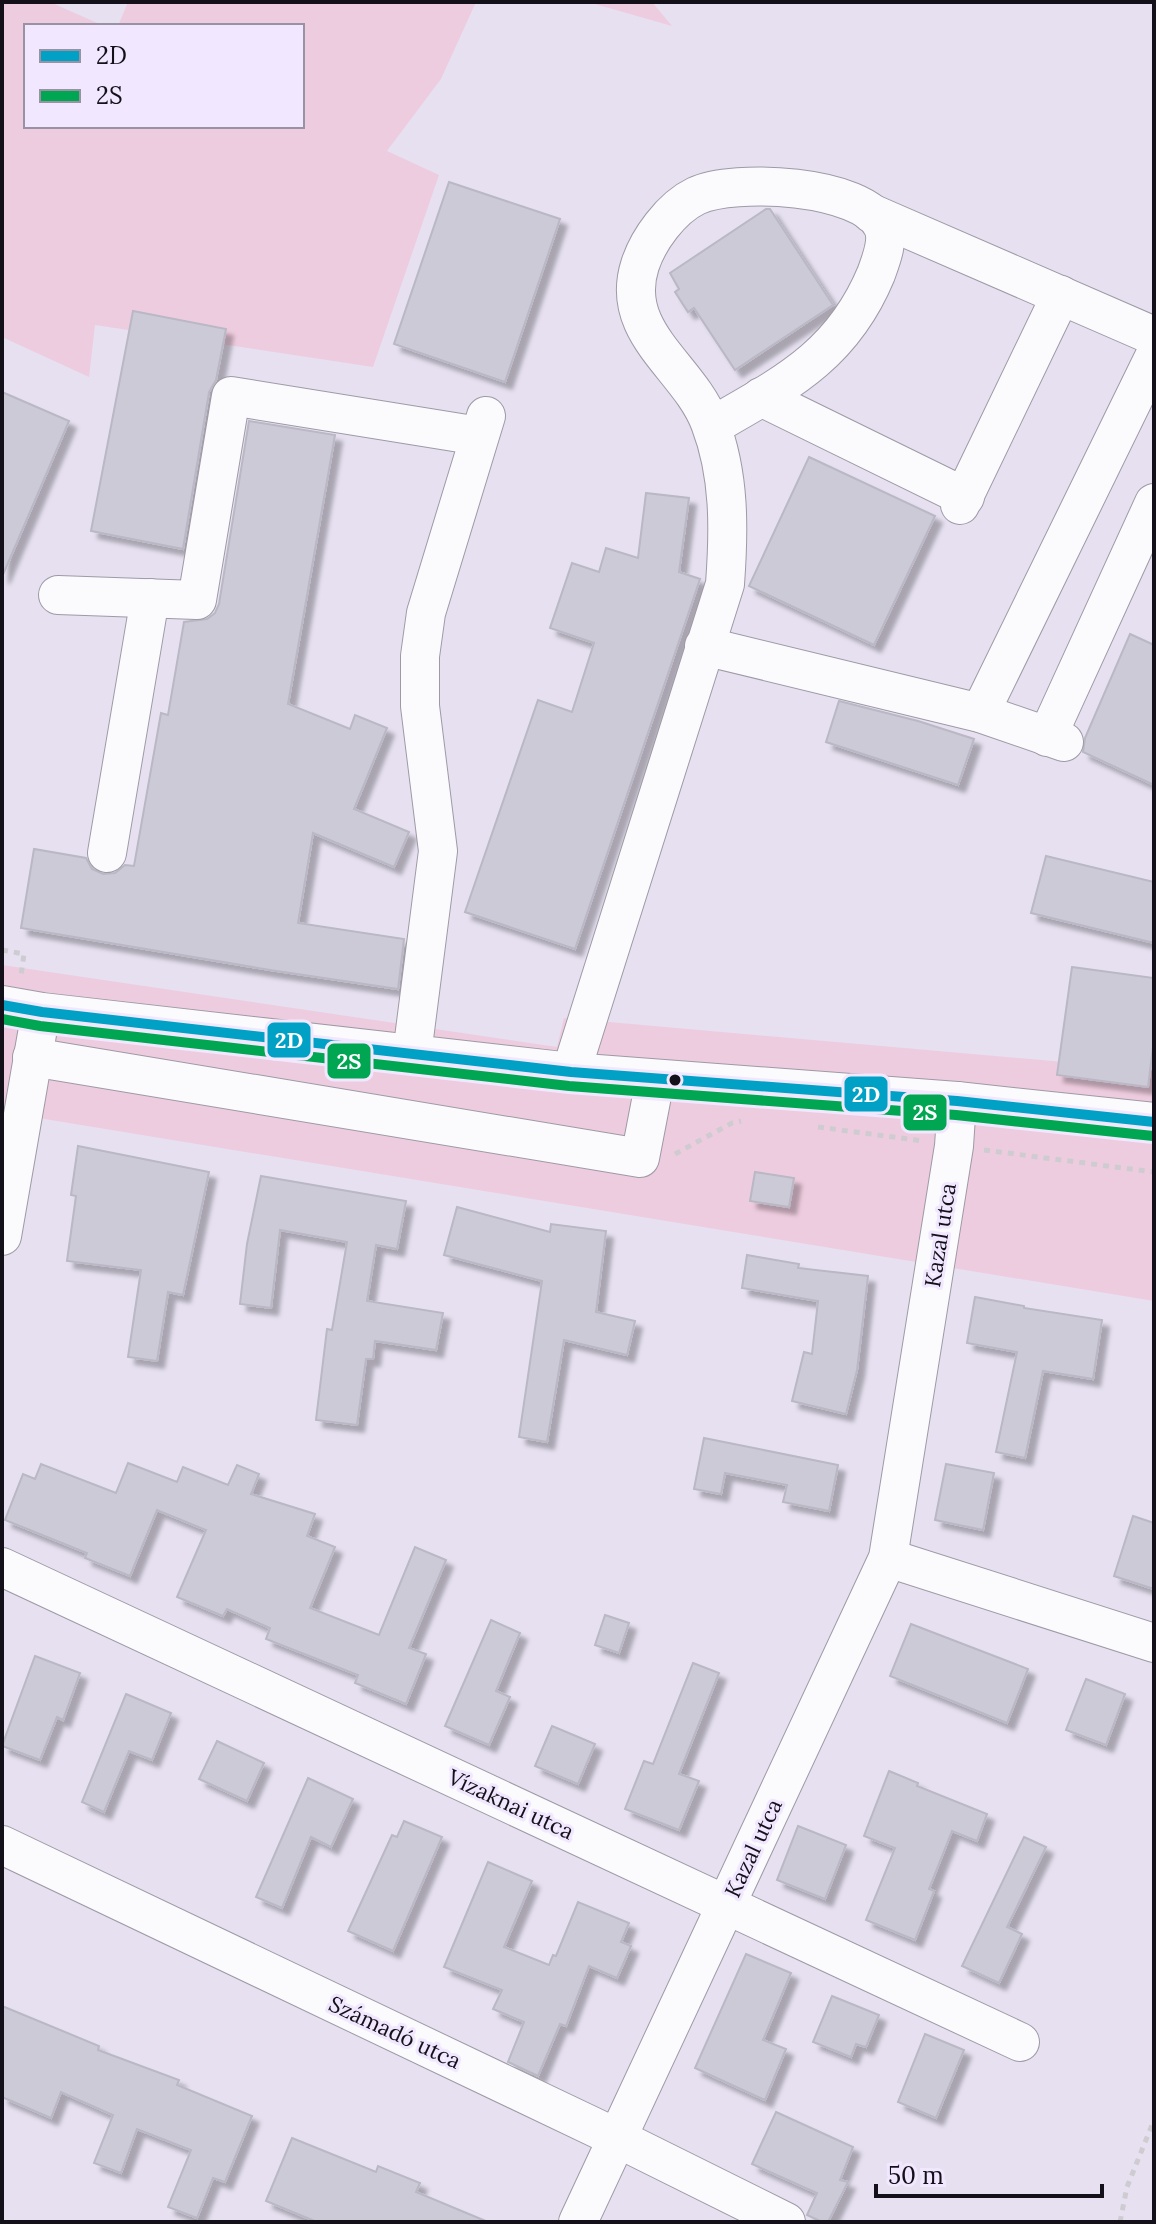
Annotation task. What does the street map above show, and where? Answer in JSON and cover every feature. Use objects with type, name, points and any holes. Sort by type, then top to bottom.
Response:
[{"type":"street","points":[[571,1072],[725,584],[728,541],[723,468],[712,426],[703,404],[644,329],[637,310],[639,266],[660,229],[694,196],[716,189],[769,185],[832,195],[1154,336]]},
{"type":"street","points":[[712,426],[779,387],[824,352],[852,321],[877,271],[885,242],[883,227],[871,213]]},
{"type":"street","points":[[761,397],[962,501],[1061,295]]},
{"type":"street","points":[[980,713],[1154,357]]},
{"type":"street","points":[[58,595],[197,600],[231,396],[482,426],[426,613],[420,656],[420,706],[438,851],[412,1054]]},
{"type":"street","points":[[704,646],[980,713],[1056,740],[1154,503]]},
{"type":"street","points":[[107,853],[150,598]]},
{"type":"street","points":[[2,1005],[571,1072],[957,1101],[1154,1122]]},
{"type":"street","points":[[2,1236],[42,1012]]},
{"type":"street","points":[[32,1057],[640,1158],[655,1080]]},
{"type":"street","name":"Kazal utca","points":[[578,2222],[888,1558],[954,1146],[957,1101]]},
{"type":"street","points":[[888,1558],[1154,1643]]},
{"type":"street","name":"Vízaknai utca","points":[[2,1567],[1020,2042]]},
{"type":"street","name":"Számadó utca","points":[[2,1845],[617,2138],[786,2222]]},
{"type":"path","points":[[640,1158],[669,1158],[732,1123],[753,1119]]},
{"type":"path","points":[[815,1127],[1154,1172]]},
{"type":"path","points":[[1120,2222],[1127,2187],[1154,2120]]},
{"type":"shaded area","points":[[2,2],[50,2],[100,24],[24,24],[24,128],[304,128],[304,24],[119,24],[128,2],[476,2],[441,79],[387,151],[439,175],[373,367],[95,325],[89,377],[2,337]]},
{"type":"shaded area","points":[[588,2],[652,2],[672,26]]},
{"type":"shaded area","points":[[2,965],[557,1047],[564,1018],[1154,1070],[1154,1301],[2,1112]]},
{"type":"building","points":[[449,182],[560,219],[505,382],[394,344]]},
{"type":"building","points":[[770,209],[833,305],[735,370],[694,308],[688,312],[675,292],[679,289],[670,273]]},
{"type":"building","points":[[133,311],[226,329],[216,380],[209,392],[183,549],[91,531]]},
{"type":"building","points":[[2,392],[69,421],[2,577]]},
{"type":"building","points":[[249,421],[335,435],[288,704],[350,729],[355,715],[387,728],[354,809],[409,832],[394,867],[313,833],[298,923],[404,939],[398,989],[21,928],[34,849],[86,858],[92,869],[103,874],[115,873],[125,865],[134,866],[161,713],[168,715],[184,622],[207,619],[215,613],[219,604]]},
{"type":"building","points":[[809,457],[935,516],[874,645],[749,586]]},
{"type":"building","points":[[646,493],[689,498],[679,572],[700,579],[575,949],[465,912],[538,700],[572,712],[594,643],[550,628],[572,563],[599,572],[606,548],[638,558]]},
{"type":"building","points":[[1130,634],[1154,645],[1154,785],[1083,752],[1085,738]]},
{"type":"building","points":[[839,701],[974,739],[958,785],[826,742]]},
{"type":"building","points":[[1046,856],[1154,882],[1154,943],[1031,913]]},
{"type":"building","points":[[1072,967],[1154,978],[1154,1039],[1148,1087],[1057,1075]]},
{"type":"building","points":[[78,1146],[209,1172],[183,1295],[168,1292],[157,1361],[128,1357],[141,1270],[67,1261],[76,1196],[71,1195]]},
{"type":"building","points":[[755,1172],[794,1178],[789,1207],[750,1201]]},
{"type":"building","points":[[261,1176],[406,1201],[397,1249],[376,1245],[367,1301],[443,1313],[436,1350],[375,1341],[373,1359],[366,1359],[357,1425],[316,1420],[327,1329],[332,1330],[347,1242],[280,1230],[271,1308],[240,1304],[247,1244]]},
{"type":"building","points":[[457,1207],[550,1232],[551,1224],[606,1231],[596,1312],[635,1321],[627,1355],[564,1340],[547,1442],[519,1437],[542,1281],[444,1255]]},
{"type":"building","points":[[747,1255],[799,1264],[798,1268],[868,1276],[857,1370],[846,1414],[792,1401],[804,1352],[812,1354],[818,1301],[742,1288]]},
{"type":"building","points":[[975,1297],[1102,1320],[1093,1379],[1043,1371],[1025,1458],[996,1452],[1017,1352],[967,1343]]},
{"type":"building","points":[[704,1438],[838,1465],[829,1511],[783,1502],[787,1485],[725,1473],[721,1494],[694,1489]]},
{"type":"building","points":[[128,1463],[177,1482],[183,1467],[228,1485],[237,1465],[259,1474],[251,1494],[315,1514],[307,1536],[335,1547],[310,1608],[379,1635],[415,1547],[446,1560],[409,1648],[426,1654],[406,1704],[355,1683],[358,1675],[266,1639],[270,1628],[227,1609],[223,1616],[177,1597],[206,1530],[157,1510],[130,1576],[85,1558],[87,1553],[5,1520],[23,1474],[35,1479],[41,1464],[116,1493]]},
{"type":"building","points":[[946,1464],[994,1473],[983,1530],[935,1520]]},
{"type":"building","points":[[1133,1516],[1154,1523],[1154,1589],[1114,1576]]},
{"type":"building","points":[[605,1615],[629,1623],[619,1653],[595,1645]]},
{"type":"building","points":[[491,1620],[520,1633],[496,1691],[510,1697],[489,1745],[445,1726]]},
{"type":"building","points":[[911,1624],[1028,1669],[1007,1723],[890,1676]]},
{"type":"building","points":[[35,1656],[80,1673],[63,1720],[57,1717],[40,1760],[2,1746]]},
{"type":"building","points":[[693,1663],[719,1673],[679,1774],[699,1781],[679,1830],[625,1809],[644,1761],[653,1764]]},
{"type":"building","points":[[1086,1679],[1125,1694],[1106,1745],[1066,1730]]},
{"type":"building","points":[[126,1694],[171,1713],[152,1760],[129,1751],[104,1812],[82,1802]]},
{"type":"building","points":[[552,1726],[595,1744],[578,1784],[535,1766]]},
{"type":"building","points":[[217,1741],[264,1763],[247,1801],[199,1779]]},
{"type":"building","points":[[889,1771],[918,1783],[917,1786],[987,1814],[977,1841],[952,1831],[929,1889],[934,1891],[915,1940],[866,1920],[895,1848],[864,1836]]},
{"type":"building","points":[[308,1778],[353,1799],[331,1847],[311,1837],[282,1908],[256,1897]]},
{"type":"building","points":[[404,1821],[442,1837],[393,1951],[348,1931],[392,1835],[397,1837]]},
{"type":"building","points":[[798,1826],[846,1845],[825,1899],[777,1880]]},
{"type":"building","points":[[1024,1837],[1046,1847],[1007,1927],[1022,1934],[999,1983],[962,1966]]},
{"type":"building","points":[[488,1862],[532,1881],[504,1947],[549,1965],[553,1955],[556,1956],[578,1902],[629,1923],[621,1942],[631,1946],[617,1978],[589,1966],[566,2026],[560,2024],[538,2076],[508,2062],[524,2022],[493,2009],[502,1990],[444,1967]]},
{"type":"building","points":[[746,1954],[791,1973],[763,2040],[786,2049],[765,2100],[695,2068]]},
{"type":"building","points":[[832,1996],[879,2015],[866,2047],[856,2044],[851,2057],[813,2042]]},
{"type":"building","points":[[2,2006],[99,2046],[98,2050],[179,2080],[177,2085],[252,2116],[225,2182],[213,2178],[197,2218],[168,2207],[191,2150],[137,2129],[121,2173],[94,2163],[113,2115],[61,2092],[51,2118],[2,2097]]},
{"type":"building","points":[[925,2034],[964,2050],[936,2118],[898,2102]]},
{"type":"building","points":[[776,2112],[853,2147],[840,2180],[848,2182],[828,2222],[807,2215],[817,2193],[752,2164]]},
{"type":"building","points":[[292,2138],[376,2172],[378,2166],[420,2183],[416,2192],[488,2222],[317,2222],[266,2201]]},
{"type":"transit line","name":"2D","points":[[2,1005],[571,1072],[957,1101],[1154,1122]]},
{"type":"transit line","name":"2S","points":[[2,1019],[40,1026],[569,1086],[956,1115],[1153,1136]]}]
